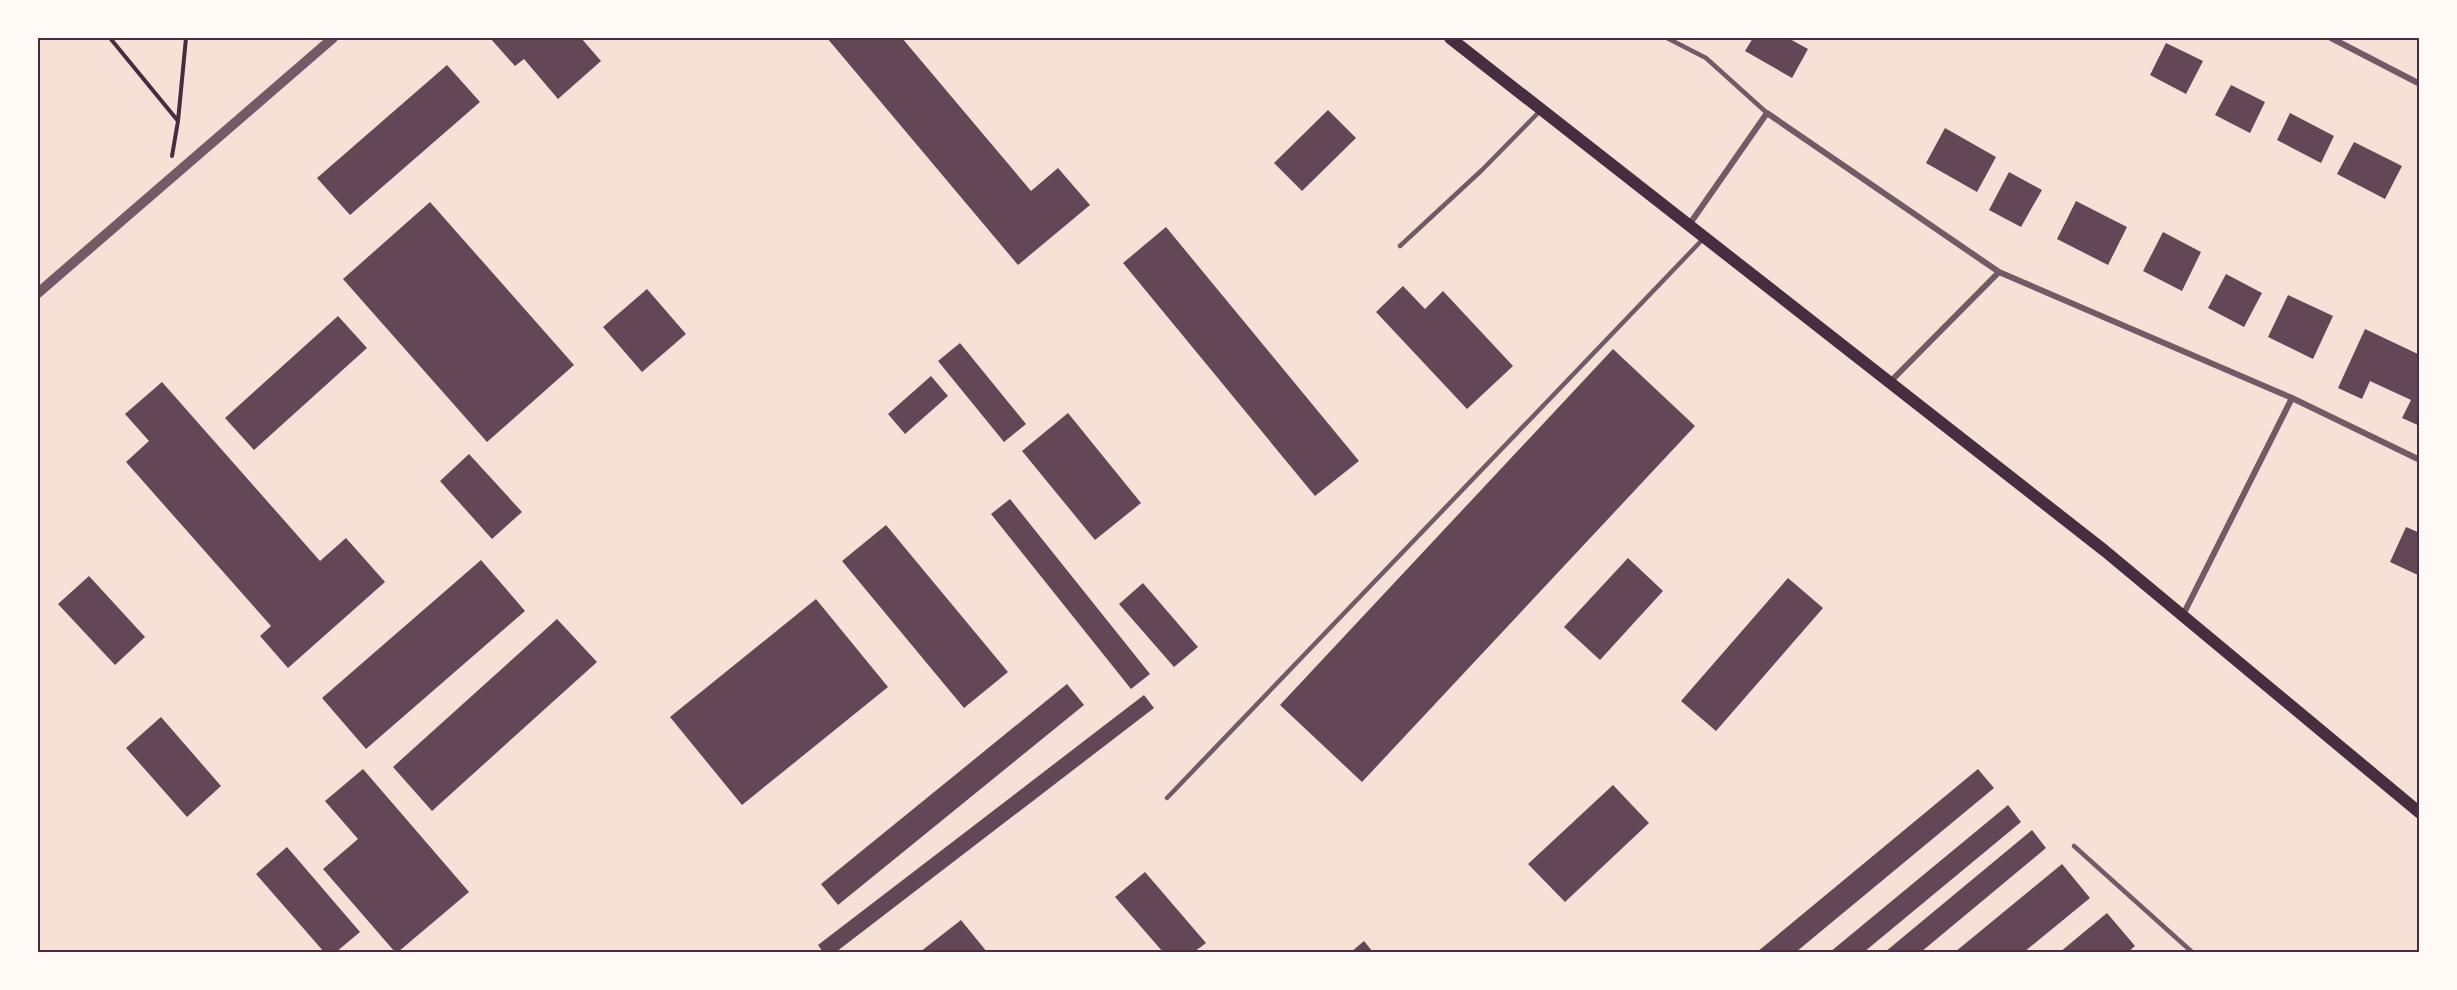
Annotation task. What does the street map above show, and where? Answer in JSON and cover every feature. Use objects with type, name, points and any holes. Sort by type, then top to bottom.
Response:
[{"type":"main road","points":[[1450,38],[2105,551],[2420,813]]},
{"type":"street","points":[[38,293],[333,38]]},
{"type":"street","points":[[2331,38],[2420,84]]},
{"type":"street","points":[[1689,225],[1767,113],[1999,272],[2292,398],[2420,460]]},
{"type":"street","points":[[1890,382],[1999,272]]},
{"type":"street","points":[[2182,615],[2292,398]]},
{"type":"lane","points":[[1667,38],[1706,58],[1767,113]]},
{"type":"lane","points":[[1400,246],[1482,170],[1542,110]]},
{"type":"lane","points":[[1167,798],[1704,237]]},
{"type":"lane","points":[[2074,846],[2192,952]]},
{"type":"path","points":[[110,38],[178,121]]},
{"type":"path","points":[[168,180],[178,121],[186,38]]},
{"type":"building","points":[[490,38],[581,38],[601,61],[558,99],[524,59],[515,66]]},
{"type":"building","points":[[827,38],[902,38],[1031,191],[1058,168],[1090,205],[1018,265]]},
{"type":"building","points":[[1753,38],[1788,38],[1808,49],[1792,78],[1745,51]]},
{"type":"building","points":[[2166,43],[2203,61],[2186,94],[2150,75]]},
{"type":"building","points":[[447,65],[480,102],[350,215],[317,178]]},
{"type":"building","points":[[2231,85],[2265,102],[2250,133],[2215,115]]},
{"type":"building","points":[[1328,110],[1356,138],[1302,191],[1274,163]]},
{"type":"building","points":[[2290,113],[2334,136],[2321,163],[2277,140]]},
{"type":"building","points":[[1945,128],[1996,157],[1977,192],[1926,163]]},
{"type":"building","points":[[2354,142],[2402,166],[2385,199],[2337,174]]},
{"type":"building","points":[[2009,172],[2042,190],[2021,227],[1989,210]]},
{"type":"building","points":[[2076,201],[2127,227],[2108,265],[2057,239]]},
{"type":"building","points":[[430,202],[574,365],[487,442],[343,279]]},
{"type":"building","points":[[1166,227],[1359,461],[1315,496],[1123,263]]},
{"type":"building","points":[[2163,232],[2201,252],[2182,291],[2143,271]]},
{"type":"building","points":[[2226,274],[2262,293],[2244,327],[2208,308]]},
{"type":"building","points":[[1403,286],[1425,309],[1443,291],[1513,366],[1467,409],[1376,312]]},
{"type":"building","points":[[647,289],[686,334],[642,372],[603,327]]},
{"type":"building","points":[[2288,295],[2333,316],[2313,359],[2268,337]]},
{"type":"building","points":[[338,316],[367,348],[254,450],[225,418]]},
{"type":"building","points":[[2365,329],[2420,355],[2420,426],[2402,418],[2411,400],[2370,381],[2362,399],[2338,388]]},
{"type":"building","points":[[960,343],[1026,424],[1004,442],[938,361]]},
{"type":"building","points":[[1613,349],[1695,426],[1362,782],[1280,705]]},
{"type":"building","points":[[931,376],[948,396],[905,434],[888,414]]},
{"type":"building","points":[[162,382],[320,561],[346,538],[385,582],[288,668],[260,636],[271,626],[126,462],[149,441],[125,414]]},
{"type":"building","points":[[1068,413],[1141,503],[1095,540],[1022,451]]},
{"type":"building","points":[[469,454],[522,512],[492,539],[440,481]]},
{"type":"building","points":[[1010,499],[1150,674],[1131,689],[991,514]]},
{"type":"building","points":[[886,525],[1008,672],[964,708],[842,561]]},
{"type":"building","points":[[2406,527],[2420,533],[2420,576],[2390,562]]},
{"type":"building","points":[[1628,558],[1663,591],[1600,660],[1564,627]]},
{"type":"building","points":[[481,560],[525,611],[366,749],[322,698]]},
{"type":"building","points":[[89,576],[145,637],[115,665],[58,604]]},
{"type":"building","points":[[1788,578],[1823,608],[1716,731],[1681,701]]},
{"type":"building","points":[[1143,583],[1198,647],[1174,667],[1119,604]]},
{"type":"building","points":[[816,599],[888,687],[742,805],[670,717]]},
{"type":"building","points":[[557,619],[597,662],[432,811],[393,767]]},
{"type":"building","points":[[1067,684],[1084,705],[838,905],[821,884]]},
{"type":"building","points":[[1144,695],[1154,708],[836,952],[823,952],[818,945]]},
{"type":"building","points":[[161,717],[221,786],[187,817],[126,748]]},
{"type":"building","points":[[363,769],[469,892],[398,952],[395,952],[323,869],[358,839],[325,801]]},
{"type":"building","points":[[1978,769],[1994,788],[1796,952],[1757,952]]},
{"type":"building","points":[[1613,785],[1649,823],[1565,902],[1528,864]]},
{"type":"building","points":[[2008,805],[2021,822],[1864,952],[1830,952]]},
{"type":"building","points":[[2032,830],[2046,848],[1921,952],[1885,952]]},
{"type":"building","points":[[287,847],[360,932],[336,952],[324,952],[256,874]]},
{"type":"building","points":[[2062,864],[2090,898],[2024,952],[1955,952]]},
{"type":"building","points":[[1145,872],[1206,943],[1194,952],[1163,952],[1115,897]]},
{"type":"building","points":[[2107,913],[2135,946],[2128,952],[2060,952]]},
{"type":"building","points":[[961,920],[987,952],[920,952]]},
{"type":"building","points":[[1364,941],[1373,952],[1351,952]]}]
